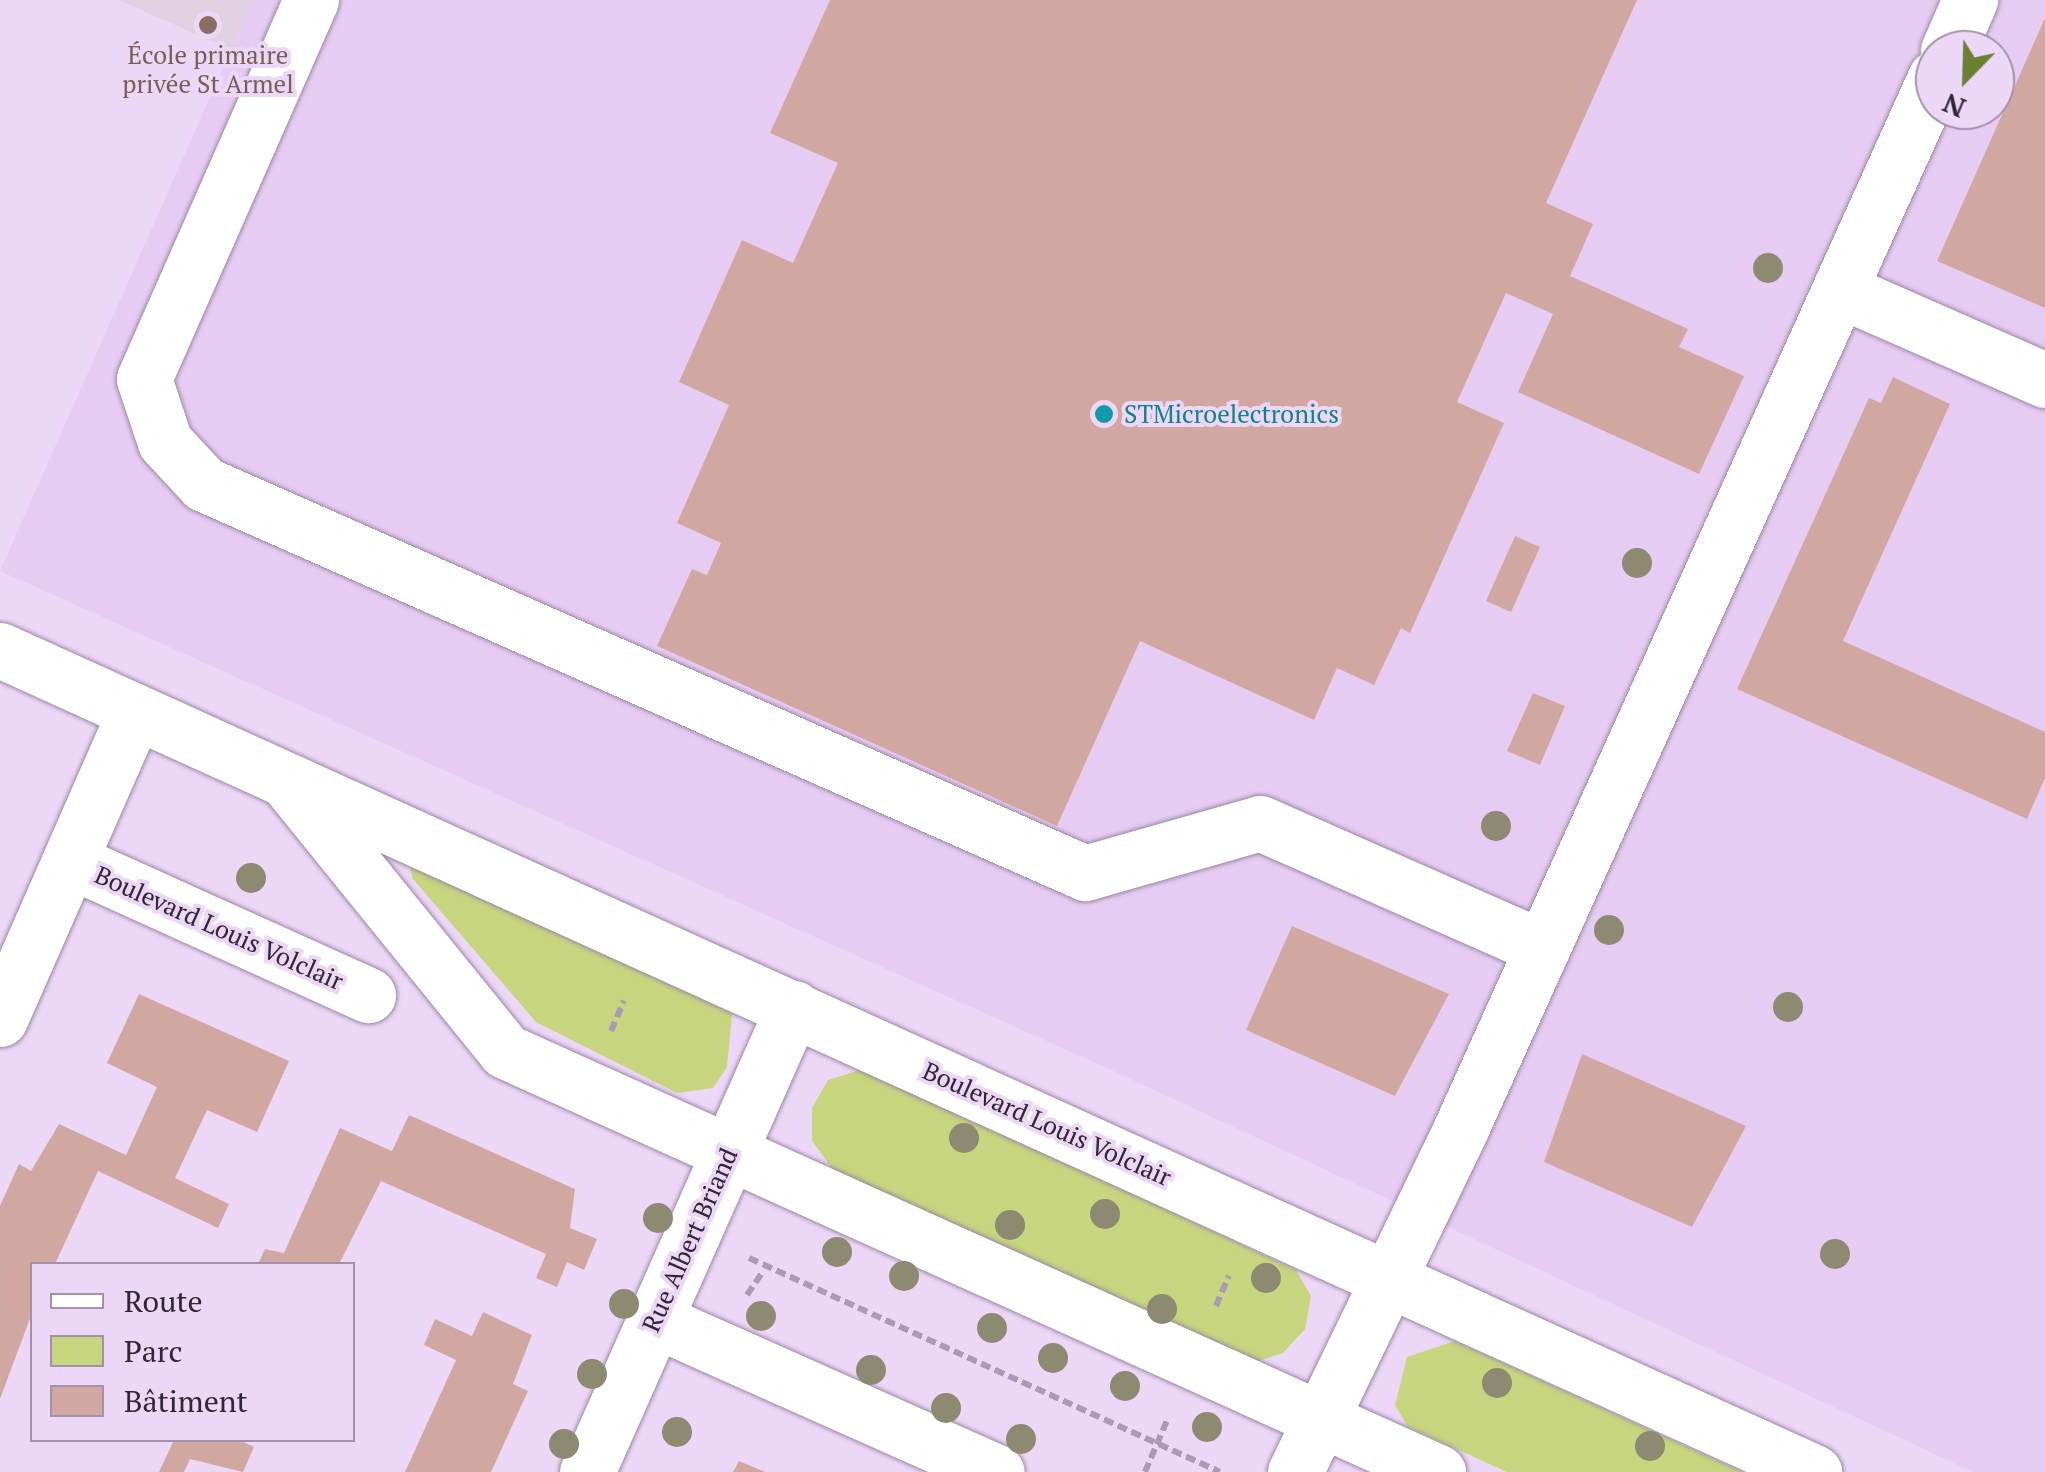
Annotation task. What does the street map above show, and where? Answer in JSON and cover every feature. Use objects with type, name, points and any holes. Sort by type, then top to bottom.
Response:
[{"type":"street","points":[[311,0],[144,379],[165,442],[204,484],[1086,873],[1260,823],[1543,948]]},
{"type":"street","points":[[1957,30],[1970,0]]},
{"type":"street","points":[[1294,1472],[1543,948],[1915,123]]},
{"type":"street","points":[[1840,290],[2045,380]]},
{"type":"street","name":"Boulevard Louis Volclair","points":[[0,650],[1814,1472]]},
{"type":"street","points":[[0,1018],[134,714]]},
{"type":"street","name":"Boulevard Louis Volclair","points":[[282,775],[505,1051],[1438,1472]]},
{"type":"street","name":"Boulevard Louis Volclair","points":[[71,861],[368,996]]},
{"type":"street","name":"Rue Albert Briand","points":[[587,1472],[793,1008]]},
{"type":"street","points":[[654,1320],[996,1472]]},
{"type":"path","points":[[586,1087],[650,942]]},
{"type":"path","points":[[702,1212],[762,1271],[1220,1472]]},
{"type":"shaded area","name":"École primaire privée St Armel","points":[[119,0],[253,0],[231,50]]},
{"type":"shaded area","points":[[253,0],[2045,0],[2045,1472],[1973,1472],[1109,1069],[0,571]]},
{"type":"green space","points":[[405,849],[732,1014],[727,1067],[713,1088],[677,1093],[536,1022],[413,879]]},
{"type":"green space","points":[[863,1069],[1296,1270],[1311,1296],[1305,1329],[1283,1353],[1255,1362],[837,1175],[812,1141],[812,1108],[828,1080]]},
{"type":"green space","points":[[1455,1341],[1742,1472],[1507,1472],[1408,1427],[1395,1405],[1407,1357]]},
{"type":"building","name":"STMicroelectronics","points":[[830,0],[1637,0],[1546,203],[1593,224],[1570,276],[1688,329],[1679,347],[1744,376],[1699,474],[1518,392],[1553,314],[1506,293],[1457,402],[1504,423],[1410,633],[1401,628],[1374,685],[1337,668],[1314,720],[1140,641],[1057,826],[657,646],[692,569],[707,575],[721,543],[677,523],[729,405],[679,382],[742,240],[793,263],[838,163],[770,133]]},
{"type":"building","points":[[2045,18],[2045,308],[1937,261],[1995,130],[2015,130],[2015,86]]},
{"type":"building","points":[[1893,377],[1950,404],[1843,641],[2045,732],[2045,778],[2027,819],[1737,689],[1869,398],[1881,403]]},
{"type":"building","points":[[1515,536],[1540,547],[1511,612],[1486,601]]},
{"type":"building","points":[[1533,693],[1565,706],[1540,765],[1507,751]]},
{"type":"building","points":[[1292,926],[1449,994],[1395,1096],[1246,1030]]},
{"type":"building","points":[[139,994],[289,1061],[257,1132],[207,1110],[175,1178],[229,1204],[218,1228],[98,1171],[56,1262],[30,1262],[30,1318],[0,1399],[0,1206],[19,1164],[31,1171],[59,1124],[126,1155],[157,1087],[107,1063]]},
{"type":"building","points":[[1582,1054],[1746,1126],[1692,1227],[1544,1162]]},
{"type":"building","points":[[409,1115],[575,1189],[570,1228],[597,1239],[584,1270],[567,1262],[557,1287],[536,1278],[546,1254],[381,1181],[340,1262],[259,1262],[265,1249],[284,1253],[340,1128],[392,1151]]},
{"type":"building","points":[[483,1312],[532,1335],[513,1384],[528,1391],[491,1472],[405,1472],[456,1360],[424,1345],[435,1319],[472,1336]]},
{"type":"building","points":[[173,1442],[243,1442],[254,1447],[243,1472],[190,1459],[184,1472],[159,1472]]},
{"type":"building","points":[[739,1461],[765,1472],[733,1472]]},
{"type":"place","name":"École primaire privée St Armel","points":[[208,25]]},
{"type":"place","name":"STMicroelectronics","points":[[1104,414]]}]
